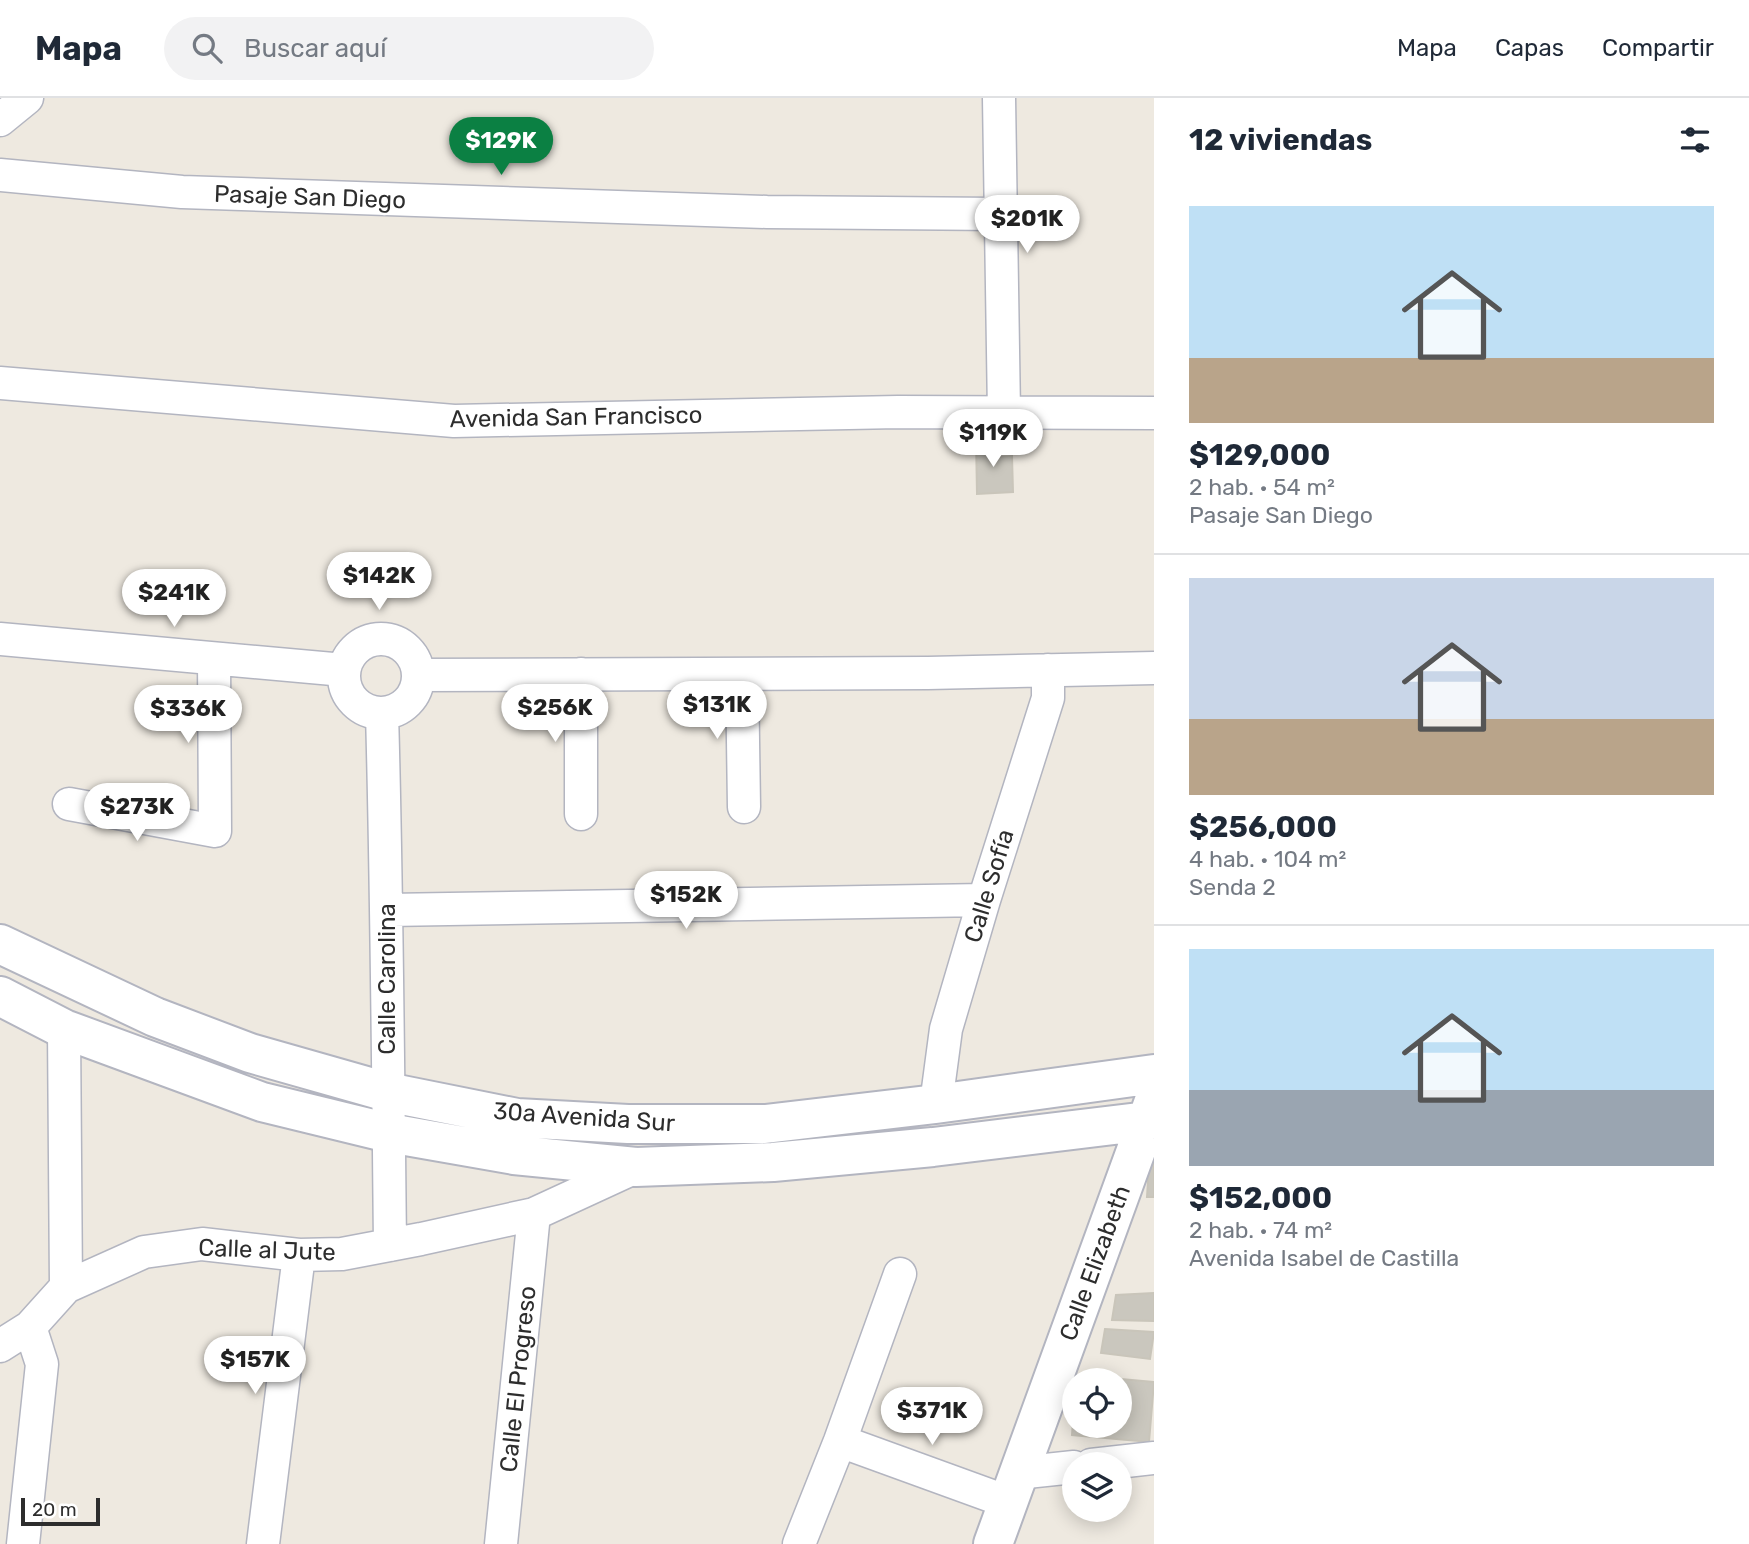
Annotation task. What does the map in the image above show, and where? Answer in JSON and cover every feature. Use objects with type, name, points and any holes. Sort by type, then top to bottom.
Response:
[{"type":"street","points":[[0,120],[27,98]]},
{"type":"street","points":[[999,98],[1004,413]]},
{"type":"street","name":"Pasaje San Diego","points":[[0,175],[182,192],[753,212],[999,214]]},
{"type":"street","name":"Avenida San Francisco","points":[[0,383],[454,421],[898,412],[1154,413]]},
{"type":"street","points":[[383,638],[397,642],[408,650],[415,661],[418,675],[416,689],[408,701],[397,710],[382,713],[369,711],[358,705],[349,695],[344,670],[349,657],[358,647],[370,640],[383,638]]},
{"type":"street","points":[[0,639],[344,670]]},
{"type":"street","points":[[69,804],[215,831],[214,659]]},
{"type":"street","points":[[418,675],[1154,668]]},
{"type":"street","name":"Calle Sofía","points":[[936,1104],[946,1029],[1048,698],[1048,670]]},
{"type":"street","points":[[581,814],[582,674]]},
{"type":"street","points":[[742,674],[744,807]]},
{"type":"street","name":"Calle Carolina","points":[[382,713],[390,1245]]},
{"type":"street","points":[[387,910],[984,900]]},
{"type":"street","name":"30a Avenida Sur","points":[[0,944],[167,1021],[250,1053],[387,1092],[517,1118],[628,1124],[765,1124],[1154,1074]]},
{"type":"street","name":"30a Avenida Sur","points":[[0,996],[64,1029],[262,1102],[389,1133],[514,1155],[636,1167],[773,1162],[933,1147],[1152,1114]]},
{"type":"street","points":[[64,1029],[66,1287]]},
{"type":"street","name":"Calle Elizabeth","points":[[993,1544],[1152,1114]]},
{"type":"street","name":"Calle al Jute","points":[[0,1346],[30,1327],[66,1287],[144,1252],[202,1244],[299,1255],[342,1254],[534,1214],[636,1167]]},
{"type":"street","name":"Calle El Progreso","points":[[502,1544],[534,1214]]},
{"type":"street","points":[[263,1544],[299,1255]]},
{"type":"street","points":[[799,1544],[840,1441],[900,1274]]},
{"type":"street","points":[[23,1544],[42,1364],[30,1327]]},
{"type":"street","points":[[840,1441],[1012,1487],[1062,1470]]},
{"type":"street","points":[[1132,1460],[1154,1458]]},
{"type":"building","points":[[994,437],[995,457],[1012,456],[1013,492],[977,494],[976,438]]},
{"type":"building","points":[[1150,1149],[1154,1149],[1154,1197],[1147,1197]]},
{"type":"building","points":[[1154,1293],[1154,1321],[1112,1320],[1116,1295]]},
{"type":"building","points":[[1105,1329],[1154,1332],[1150,1359],[1101,1353]]},
{"type":"building","points":[[1132,1380],[1154,1382],[1149,1442],[1105,1438],[1132,1438]]}]
